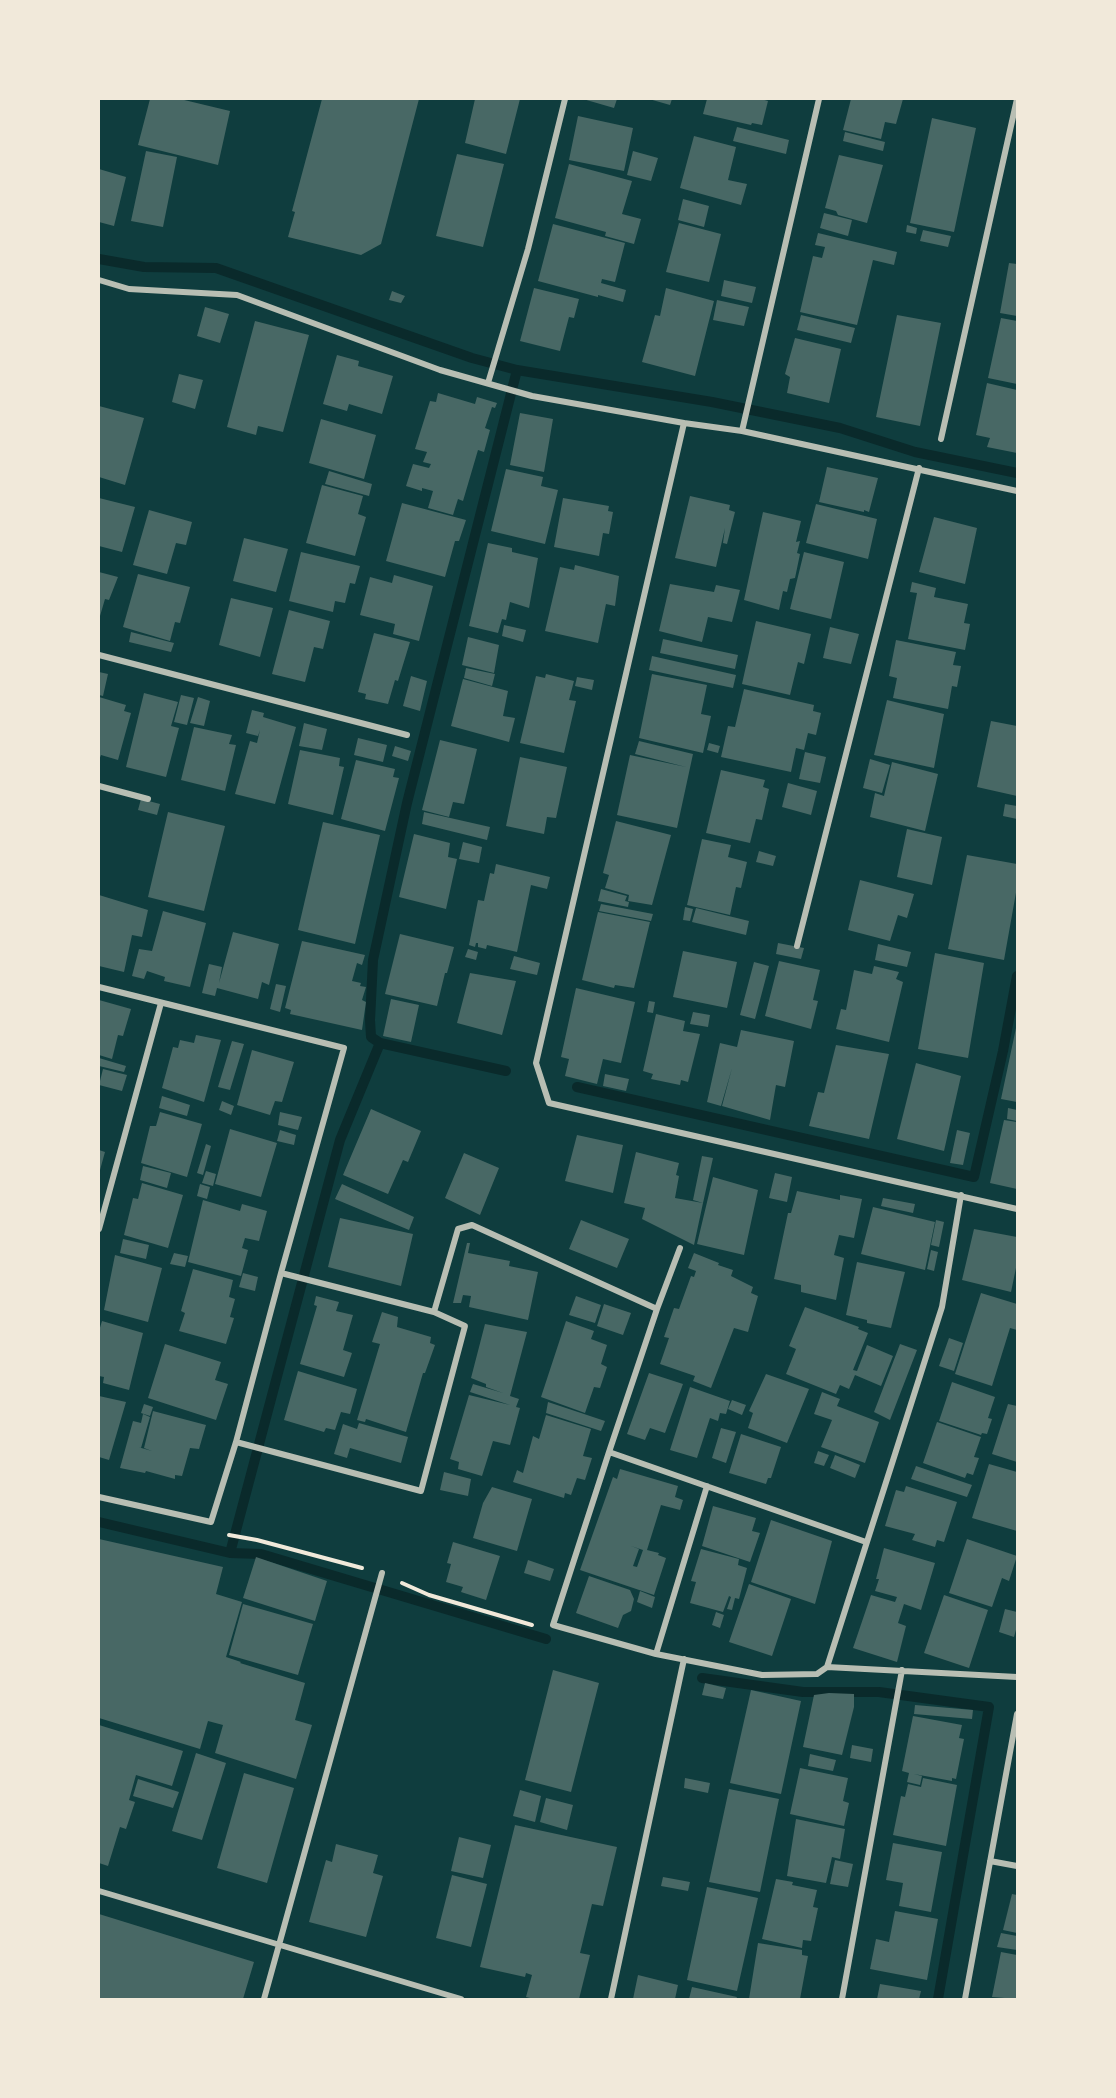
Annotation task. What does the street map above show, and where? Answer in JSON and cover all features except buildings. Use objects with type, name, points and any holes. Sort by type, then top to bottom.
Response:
[{"type":"street","points":[[488,383],[528,249],[565,99]]},
{"type":"street","points":[[742,431],[819,99]]},
{"type":"street","points":[[941,439],[1017,99]]},
{"type":"street","points":[[99,280],[129,289],[237,295],[440,370],[503,388],[684,423],[742,431],[1017,491]]},
{"type":"street","points":[[684,423],[537,1063],[549,1103],[1017,1209]]},
{"type":"street","points":[[797,946],[919,468]]},
{"type":"street","points":[[99,655],[407,735]]},
{"type":"street","points":[[99,786],[148,799]]},
{"type":"street","points":[[99,987],[344,1048],[280,1273],[236,1442],[211,1522],[99,1497]]},
{"type":"street","points":[[99,1229],[161,1003]]},
{"type":"street","points":[[680,1248],[657,1309],[553,1625],[656,1654],[762,1675],[817,1674],[827,1666],[942,1307],[961,1196]]},
{"type":"street","points":[[435,1312],[458,1229],[472,1225],[657,1309]]},
{"type":"street","points":[[236,1442],[421,1491],[465,1326],[435,1312],[280,1273]]},
{"type":"street","points":[[609,1452],[866,1542]]},
{"type":"street","points":[[656,1654],[707,1486]]},
{"type":"street","points":[[264,1999],[382,1573]]},
{"type":"street","points":[[611,1999],[684,1659]]},
{"type":"street","points":[[827,1666],[1017,1677]]},
{"type":"street","points":[[842,1999],[902,1670]]},
{"type":"street","points":[[965,1999],[1017,1714]]},
{"type":"street","points":[[990,1861],[1017,1866]]},
{"type":"street","points":[[99,1891],[461,1999]]},
{"type":"waterway","points":[[99,259],[144,267],[216,268],[472,358],[517,370],[712,402],[840,428],[915,452],[1017,473]]},
{"type":"waterway","points":[[506,1071],[380,1043],[371,1037],[370,1020],[373,960],[407,803],[517,370]]},
{"type":"waterway","points":[[577,1087],[974,1177],[1003,1051],[1017,976]]},
{"type":"waterway","points":[[230,1553],[340,1140],[380,1043]]},
{"type":"waterway","points":[[99,1522],[230,1553],[261,1554],[546,1639]]},
{"type":"waterway","points":[[702,1678],[803,1692],[879,1692],[989,1707],[938,1999]]}]
